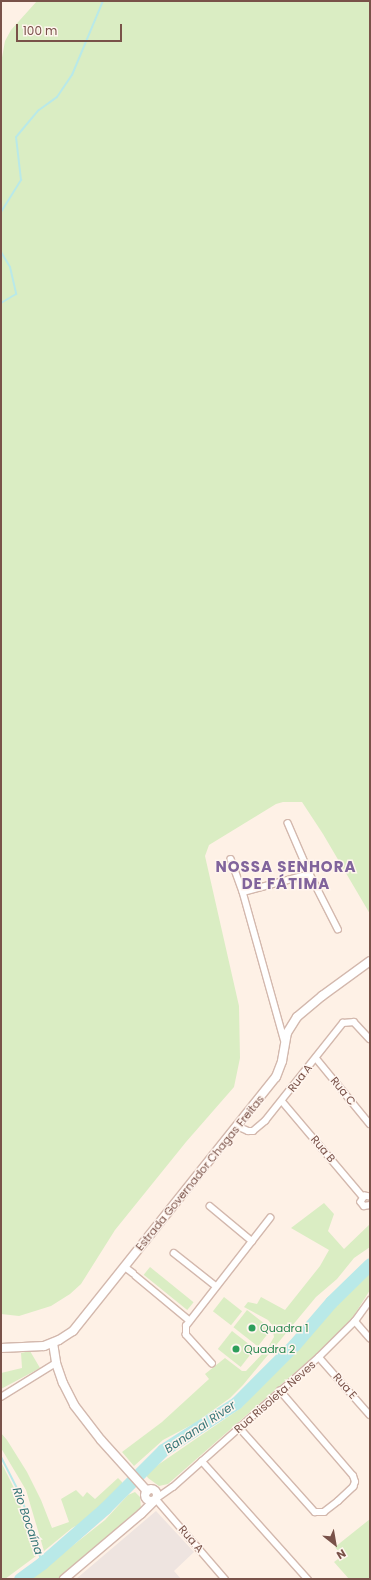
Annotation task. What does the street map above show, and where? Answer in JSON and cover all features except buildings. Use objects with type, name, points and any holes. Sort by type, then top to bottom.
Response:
[{"type":"main road","name":"Estrada Governador Chagas Freitas","points":[[1,1348],[40,1347],[53,1343],[73,1331],[276,1076],[282,1060],[288,1030],[297,1017],[322,996],[370,961]]},
{"type":"main road","points":[[53,1343],[56,1363],[63,1383],[74,1405],[92,1429],[146,1489],[145,1496],[154,1498]]},
{"type":"main road","name":"Rua Risoleta Neves","points":[[64,1579],[141,1514],[154,1498]]},
{"type":"street","points":[[288,823],[310,874],[338,929]]},
{"type":"street","points":[[231,859],[243,892],[285,1043]]},
{"type":"street","points":[[243,892],[310,874]]},
{"type":"street","name":"Rua A","points":[[237,1126],[248,1131],[255,1130],[282,1101],[343,1023],[354,1022],[360,1026],[370,1039]]},
{"type":"street","name":"Rua C","points":[[316,1058],[370,1124]]},
{"type":"street","name":"Rua B","points":[[282,1101],[363,1197],[361,1200],[363,1205],[368,1207],[370,1205]]},
{"type":"street","points":[[363,1197],[370,1198]]},
{"type":"street","points":[[210,1206],[252,1241]]},
{"type":"street","points":[[212,1364],[185,1333],[186,1326],[189,1320],[270,1218]]},
{"type":"street","points":[[174,1253],[216,1286]]},
{"type":"street","points":[[125,1267],[189,1320]]},
{"type":"street","name":"Rua Risoleta Neves","points":[[154,1498],[173,1487],[319,1357],[355,1321],[370,1300]]},
{"type":"street","points":[[355,1321],[370,1338]]},
{"type":"street","name":"Rua E","points":[[319,1357],[370,1415]]},
{"type":"street","points":[[1,1397],[56,1363]]},
{"type":"street","points":[[240,1427],[315,1512],[324,1512],[338,1501],[353,1487],[355,1482],[353,1476],[280,1391]]},
{"type":"street","points":[[202,1461],[308,1579]]},
{"type":"street","name":"Rua A","points":[[154,1498],[226,1579]]},
{"type":"shaded area","points":[[156,1511],[194,1552],[174,1571],[181,1579],[76,1579]]},
{"type":"green space","points":[[37,1],[370,1],[370,914],[323,834],[302,802],[283,802],[276,804],[209,845],[205,856],[239,1006],[240,1058],[234,1087],[186,1142],[115,1230],[81,1284],[70,1294],[51,1306],[19,1316],[1,1314],[1,63],[5,41],[11,30]]},
{"type":"green space","points":[[324,1203],[334,1214],[328,1231],[344,1249],[370,1224],[370,1247],[354,1258],[337,1279],[316,1297],[243,1385],[230,1398],[195,1423],[163,1440],[134,1466],[122,1452],[162,1422],[209,1379],[205,1374],[225,1358],[242,1371],[246,1371],[267,1349],[274,1337],[272,1325],[268,1320],[244,1307],[248,1302],[257,1304],[261,1297],[285,1310],[320,1266],[329,1250],[291,1228]]},
{"type":"green space","points":[[150,1267],[194,1302],[187,1310],[144,1275]]},
{"type":"green space","points":[[370,1268],[370,1290],[353,1317],[324,1347],[168,1484],[159,1486],[148,1478],[146,1475],[149,1471],[241,1408],[329,1306]]},
{"type":"green space","points":[[224,1297],[242,1311],[231,1325],[213,1311]]},
{"type":"green space","name":"Quadra 1","points":[[247,1310],[271,1329],[258,1346],[233,1327]]},
{"type":"green space","name":"Quadra 2","points":[[232,1331],[255,1349],[241,1367],[218,1349]]},
{"type":"green space","points":[[30,1351],[40,1368],[1,1389],[1,1373],[22,1368],[21,1353]]},
{"type":"green space","points":[[1,1433],[27,1472],[41,1500],[52,1528],[69,1522],[61,1499],[76,1490],[83,1497],[87,1492],[95,1499],[118,1478],[122,1482],[122,1486],[91,1518],[72,1528],[44,1551],[26,1490],[1,1448]]},
{"type":"green space","points":[[1,1462],[16,1492],[36,1556],[5,1579],[1,1579]]},
{"type":"green space","points":[[135,1492],[140,1497],[141,1509],[68,1572],[59,1579],[27,1579],[57,1558],[105,1520],[128,1495]]},
{"type":"green space","points":[[370,1519],[370,1579],[349,1579],[334,1562],[342,1556],[335,1547]]},
{"type":"waterway","name":"Rio Bocaína","points":[[1,212],[21,180],[16,137],[39,110],[57,97],[72,75],[103,1]]},
{"type":"waterway","name":"Rio Bocaína","points":[[1,252],[10,267],[16,294],[1,303]]},
{"type":"waterway","name":"Bananal River","points":[[20,1579],[42,1563],[105,1508],[163,1450],[236,1403],[294,1345],[331,1302],[370,1264]]},
{"type":"waterway","name":"Rio Bocaína","points":[[1,1457],[21,1496],[42,1563]]},
{"type":"place","name":"Quadra 1","points":[[252,1328]]},
{"type":"place","name":"Quadra 2","points":[[236,1349]]},
{"type":"district","name":"NOSSA SENHORA DE FÁTIMA","points":[[286,874]]}]
